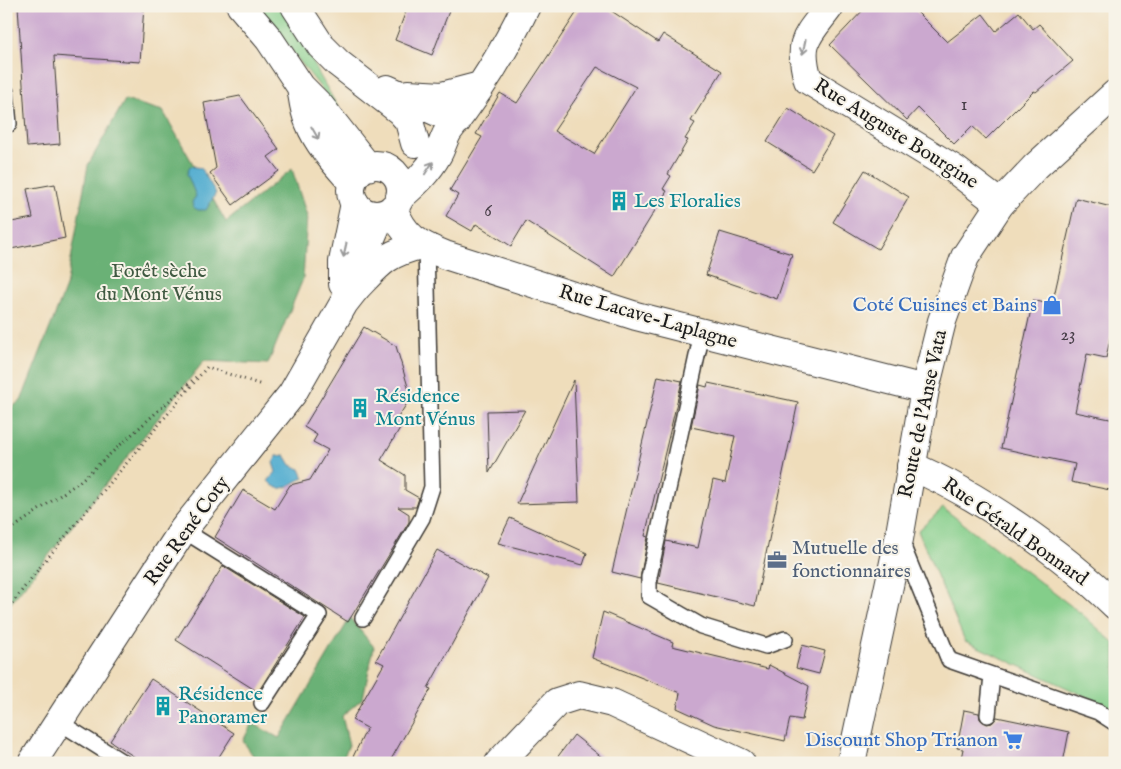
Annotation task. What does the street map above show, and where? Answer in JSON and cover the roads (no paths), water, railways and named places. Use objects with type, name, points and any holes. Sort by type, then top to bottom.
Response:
[{"type":"street","name":"Rue Lacave-Laplagne","points":[[241,6],[269,39],[301,87],[325,112],[365,180],[392,171],[400,183],[391,207],[400,225],[424,246],[636,316],[925,389]]},
{"type":"street","points":[[295,6],[321,46],[338,63],[400,111],[409,122],[415,144]]},
{"type":"street","points":[[365,180],[361,210],[371,215],[391,207],[422,178],[437,156],[452,126],[480,86],[526,6]]},
{"type":"street","name":"Rue Auguste Bourgine","points":[[830,6],[805,40],[802,58],[808,80],[954,169],[1000,204]]},
{"type":"street","points":[[358,78],[398,94],[452,126]]},
{"type":"street","points":[[398,94],[442,96],[480,86]]},
{"type":"street","name":"Route de l'Anse Vata","points":[[851,763],[899,539],[925,389],[942,321],[965,257],[1000,204],[1036,166],[1115,94]]},
{"type":"street","points":[[349,296],[343,262],[365,180],[415,144],[452,126]]},
{"type":"street","name":"Rue René Coty","points":[[32,763],[183,530],[292,394],[349,296],[365,252],[391,207]]},
{"type":"street","points":[[349,296],[382,261],[396,252],[424,246]]},
{"type":"street","name":"Rue Gérald Bonnard","points":[[911,466],[975,498],[1046,548],[1115,605]]},
{"type":"street","points":[[498,763],[557,702],[580,695],[612,703],[741,763]]},
{"type":"lane","points":[[6,92],[10,124]]},
{"type":"lane","points":[[363,618],[422,518],[432,487],[424,246]]},
{"type":"lane","points":[[702,333],[649,577],[649,596],[701,626],[766,646],[785,639]]},
{"type":"lane","points":[[183,530],[319,615],[262,704]]},
{"type":"lane","points":[[899,539],[949,660],[1098,712],[1115,723]]},
{"type":"lane","points":[[988,715],[992,674]]},
{"type":"lane","points":[[59,722],[124,763]]},
{"type":"water","points":[[190,166],[201,168],[216,193],[206,210],[198,210],[193,207],[192,202],[196,196],[187,174]]},
{"type":"water","points":[[285,455],[291,465],[300,469],[304,478],[285,487],[277,488],[268,481],[276,472],[273,463],[277,456]]},
{"type":"place","name":"Les Floralies","points":[[619,201]]},
{"type":"place","name":"Coté Cuisines et Bains","points":[[1052,305]]},
{"type":"place","name":"Résidence Mont Vénus","points":[[360,408]]},
{"type":"place","name":"Mutuelle des fonctionnaires","points":[[777,560]]},
{"type":"place","name":"Résidence Panoramer","points":[[163,706]]},
{"type":"place","name":"Discount Shop Trianon","points":[[1013,740]]},
{"type":"park label","name":"Forêt sèche du Mont Vénus","points":[[159,282]]}]
